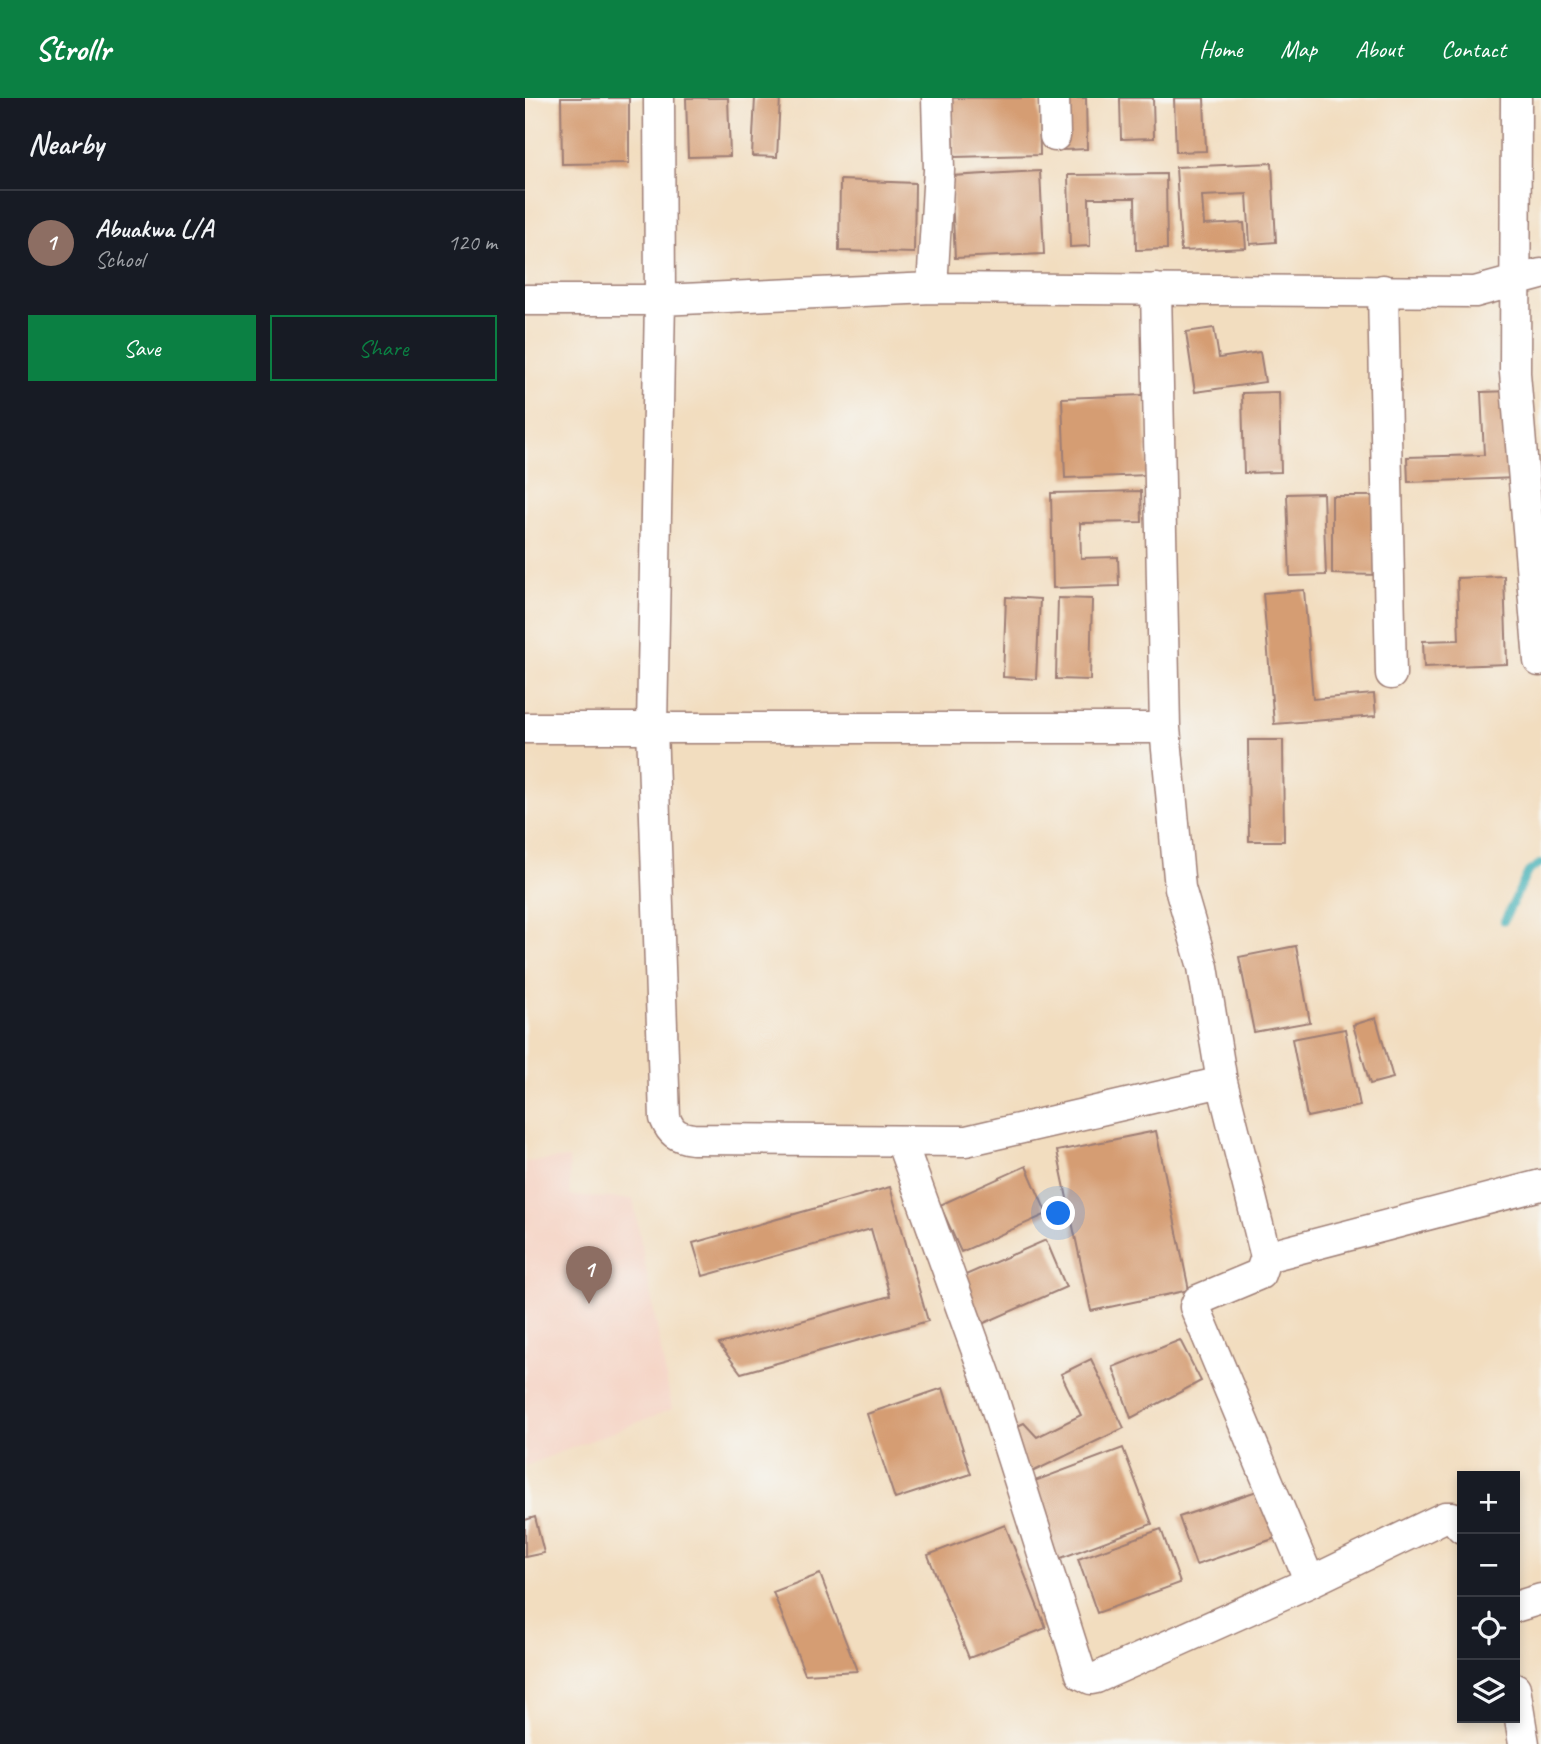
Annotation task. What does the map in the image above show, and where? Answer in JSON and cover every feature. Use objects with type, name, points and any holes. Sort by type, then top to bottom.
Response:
[{"type":"street","points":[[659,98],[660,300],[652,726],[665,1118],[669,1129],[680,1138],[693,1139],[966,1141],[1222,1082]]},
{"type":"street","points":[[932,288],[939,170],[937,98]]},
{"type":"street","points":[[1054,98],[1055,136]]},
{"type":"street","points":[[1516,98],[1528,277],[1515,373],[1539,660]]},
{"type":"street","points":[[525,300],[660,300],[932,288],[1475,292],[1528,277]]},
{"type":"street","points":[[1156,289],[1165,728],[1180,888],[1203,968],[1222,1082],[1266,1257],[1260,1274],[1198,1300],[1195,1307],[1310,1582]]},
{"type":"street","points":[[1383,290],[1391,674]]},
{"type":"street","points":[[525,728],[1165,728]]},
{"type":"street","points":[[901,1141],[987,1379],[1081,1674],[1091,1679],[1096,1678],[1310,1582],[1445,1517],[1452,1517],[1457,1522]]},
{"type":"street","points":[[1266,1257],[1541,1185]]},
{"type":"street","points":[[1520,1605],[1541,1599]]},
{"type":"street","points":[[1520,1719],[1524,1744]]},
{"type":"shaded area","points":[[569,1158],[570,1196],[633,1199],[672,1409],[525,1466],[525,1162]]},
{"type":"building","points":[[561,98],[629,98],[629,163],[562,164]]},
{"type":"building","points":[[686,98],[728,98],[730,156],[688,157]]},
{"type":"building","points":[[755,98],[780,98],[777,157],[752,156]]},
{"type":"building","points":[[952,98],[1039,98],[1040,155],[954,157]]},
{"type":"building","points":[[1062,98],[1086,98],[1087,149],[1063,150]]},
{"type":"building","points":[[1120,98],[1153,98],[1154,138],[1121,139]]},
{"type":"building","points":[[1174,98],[1204,98],[1206,151],[1176,152]]},
{"type":"building","points":[[1272,163],[1276,242],[1250,244],[1247,194],[1202,196],[1204,225],[1244,223],[1246,248],[1181,251],[1176,167]]},
{"type":"building","points":[[1040,171],[1044,254],[955,258],[951,176]]},
{"type":"building","points":[[1166,174],[1167,249],[1136,250],[1135,198],[1089,198],[1090,246],[1070,247],[1068,175]]},
{"type":"building","points":[[840,180],[915,183],[914,253],[839,251]]},
{"type":"building","points":[[1214,328],[1219,358],[1260,352],[1265,382],[1195,392],[1186,332]]},
{"type":"building","points":[[1514,391],[1517,478],[1408,482],[1407,457],[1484,455],[1481,392]]},
{"type":"building","points":[[1279,392],[1281,472],[1244,473],[1242,393]]},
{"type":"building","points":[[1144,395],[1148,475],[1065,478],[1062,398]]},
{"type":"building","points":[[1141,491],[1142,522],[1080,523],[1081,558],[1118,557],[1119,586],[1053,588],[1051,493]]},
{"type":"building","points":[[1323,493],[1326,575],[1290,576],[1287,494]]},
{"type":"building","points":[[1332,496],[1380,496],[1380,575],[1332,574]]},
{"type":"building","points":[[1504,576],[1507,664],[1424,667],[1423,641],[1459,640],[1457,578]]},
{"type":"building","points":[[1304,590],[1313,699],[1374,694],[1376,716],[1274,724],[1263,593]]},
{"type":"building","points":[[1006,597],[1040,599],[1036,679],[1003,677]]},
{"type":"building","points":[[1058,598],[1092,599],[1090,680],[1056,679]]},
{"type":"building","points":[[1248,740],[1283,740],[1284,841],[1249,841]]},
{"type":"building","points":[[1296,946],[1310,1022],[1254,1032],[1239,957]]},
{"type":"building","points":[[1376,1018],[1393,1078],[1370,1084],[1353,1025]]},
{"type":"building","points":[[1345,1029],[1360,1106],[1307,1117],[1292,1039]]},
{"type":"building","points":[[1156,1131],[1189,1290],[1091,1311],[1057,1151]]},
{"type":"building","points":[[1026,1166],[1047,1214],[961,1252],[940,1205]]},
{"type":"building","points":[[890,1187],[928,1321],[741,1373],[719,1344],[890,1296],[871,1229],[703,1276],[693,1243]]},
{"type":"building","points":[[1046,1240],[1066,1287],[982,1324],[961,1277]]},
{"type":"building","points":[[1180,1340],[1201,1381],[1131,1418],[1113,1367]]},
{"type":"building","points":[[1091,1359],[1124,1428],[1030,1473],[1009,1430],[1024,1423],[1037,1437],[1081,1415],[1061,1374]]},
{"type":"building","points":[[943,1388],[971,1474],[895,1499],[867,1414]]},
{"type":"building","points":[[1123,1448],[1152,1524],[1053,1561],[1024,1485]]},
{"type":"building","points":[[1260,1490],[1276,1538],[1196,1565],[1179,1517]]},
{"type":"building","points":[[535,1517],[544,1553],[525,1557],[525,1520]]},
{"type":"building","points":[[1005,1525],[1046,1628],[969,1658],[928,1555]]},
{"type":"building","points":[[1161,1529],[1180,1583],[1097,1613],[1078,1559]]},
{"type":"building","points":[[820,1574],[857,1671],[805,1674],[773,1592]]},
{"type":"waterway","points":[[1504,921],[1528,872],[1541,863]]},
{"type":"place","name":"Abuakwa L/A","points":[[589,1304]]}]
